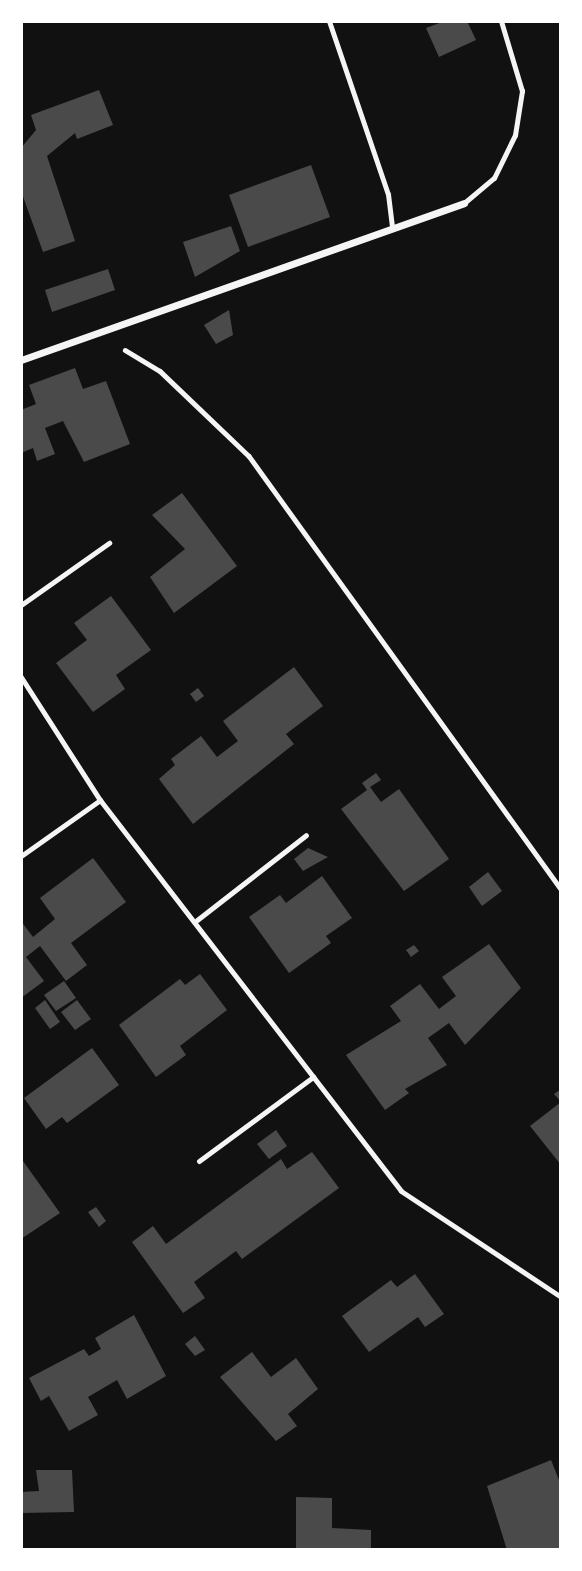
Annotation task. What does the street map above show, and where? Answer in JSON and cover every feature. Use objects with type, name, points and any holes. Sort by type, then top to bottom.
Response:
[{"type":"street","points":[[21,360],[464,203]]},
{"type":"lane","points":[[330,21],[388,194],[391,228]]},
{"type":"lane","points":[[464,203],[494,178],[515,135],[522,90],[501,21]]},
{"type":"lane","points":[[21,605],[109,543]]},
{"type":"lane","points":[[21,677],[100,800],[197,920],[401,1191],[561,1297]]},
{"type":"lane","points":[[21,856],[100,800]]},
{"type":"lane","points":[[197,920],[306,835]]},
{"type":"lane","points":[[199,1161],[313,1077]]},
{"type":"path","points":[[97,333],[160,371],[249,456],[561,889]]},
{"type":"building","points":[[445,21],[467,21],[476,40],[439,57],[426,28]]},
{"type":"building","points":[[99,90],[113,125],[77,139],[75,133],[47,156],[75,241],[43,252],[21,191],[21,148],[36,130],[31,115]]},
{"type":"building","points":[[311,165],[330,217],[248,247],[229,195]]},
{"type":"building","points":[[231,226],[240,251],[195,277],[183,242]]},
{"type":"building","points":[[108,269],[115,290],[52,312],[45,290]]},
{"type":"building","points":[[229,310],[233,335],[216,344],[204,325]]},
{"type":"building","points":[[75,368],[83,389],[106,381],[130,444],[84,462],[63,421],[45,428],[55,454],[37,461],[33,448],[21,453],[21,410],[36,404],[29,385]]},
{"type":"building","points":[[182,493],[237,566],[174,613],[150,577],[185,549],[152,515]]},
{"type":"building","points":[[111,596],[151,650],[116,675],[125,689],[93,712],[56,663],[87,640],[74,623]]},
{"type":"building","points":[[294,667],[323,706],[286,734],[294,744],[193,824],[159,779],[175,765],[171,759],[201,736],[217,757],[238,741],[223,721]]},
{"type":"building","points":[[198,688],[204,696],[196,702],[190,694]]},
{"type":"building","points":[[376,773],[381,780],[370,787],[381,802],[399,789],[449,859],[404,891],[341,809],[367,790],[362,783]]},
{"type":"building","points":[[308,848],[328,857],[303,871],[294,859]]},
{"type":"building","points":[[93,858],[126,902],[71,943],[87,965],[66,981],[40,946],[26,957],[44,981],[21,998],[21,921],[33,937],[55,919],[40,898]]},
{"type":"building","points":[[488,872],[502,891],[482,906],[469,887]]},
{"type":"building","points":[[322,876],[352,918],[326,936],[331,943],[289,973],[249,917],[280,895],[286,903]]},
{"type":"building","points":[[489,944],[521,988],[465,1045],[449,1023],[428,1038],[447,1065],[405,1089],[409,1093],[385,1110],[346,1055],[401,1021],[390,1006],[420,984],[439,1009],[456,996],[442,977]]},
{"type":"building","points":[[414,945],[419,951],[411,957],[406,950]]},
{"type":"building","points":[[200,974],[227,1010],[180,1046],[186,1055],[156,1077],[119,1025],[180,979],[185,985]]},
{"type":"building","points":[[64,981],[76,998],[56,1011],[44,995]]},
{"type":"building","points":[[45,1000],[60,1022],[50,1029],[35,1008]]},
{"type":"building","points":[[77,1000],[91,1019],[75,1030],[61,1012]]},
{"type":"building","points":[[92,1048],[119,1085],[67,1123],[62,1117],[46,1129],[24,1098]]},
{"type":"building","points":[[561,1089],[561,1102],[554,1094]]},
{"type":"building","points":[[561,1102],[561,1165],[530,1126]]},
{"type":"building","points":[[276,1130],[287,1146],[269,1159],[257,1144]]},
{"type":"building","points":[[312,1152],[339,1188],[242,1259],[236,1251],[194,1282],[205,1298],[183,1313],[132,1242],[153,1226],[166,1244],[281,1159],[287,1169]]},
{"type":"building","points":[[23,1161],[60,1213],[21,1239],[21,1163]]},
{"type":"building","points":[[96,1207],[106,1221],[99,1227],[88,1212]]},
{"type":"building","points":[[415,1274],[444,1314],[425,1327],[418,1317],[369,1352],[342,1316],[391,1280],[397,1287]]},
{"type":"building","points":[[134,1315],[166,1376],[127,1399],[117,1380],[88,1397],[98,1415],[69,1431],[49,1396],[41,1401],[29,1378],[84,1349],[89,1356],[101,1349],[95,1338]]},
{"type":"building","points":[[195,1336],[205,1350],[195,1356],[185,1344]]},
{"type":"building","points":[[252,1352],[271,1377],[296,1358],[318,1389],[288,1414],[297,1426],[276,1441],[220,1377]]},
{"type":"building","points":[[551,1460],[559,1480],[561,1550],[507,1550],[487,1486]]},
{"type":"building","points":[[36,1470],[72,1470],[74,1512],[21,1513],[21,1492],[39,1491]]},
{"type":"building","points":[[296,1497],[332,1498],[332,1528],[371,1530],[371,1550],[296,1550]]}]
